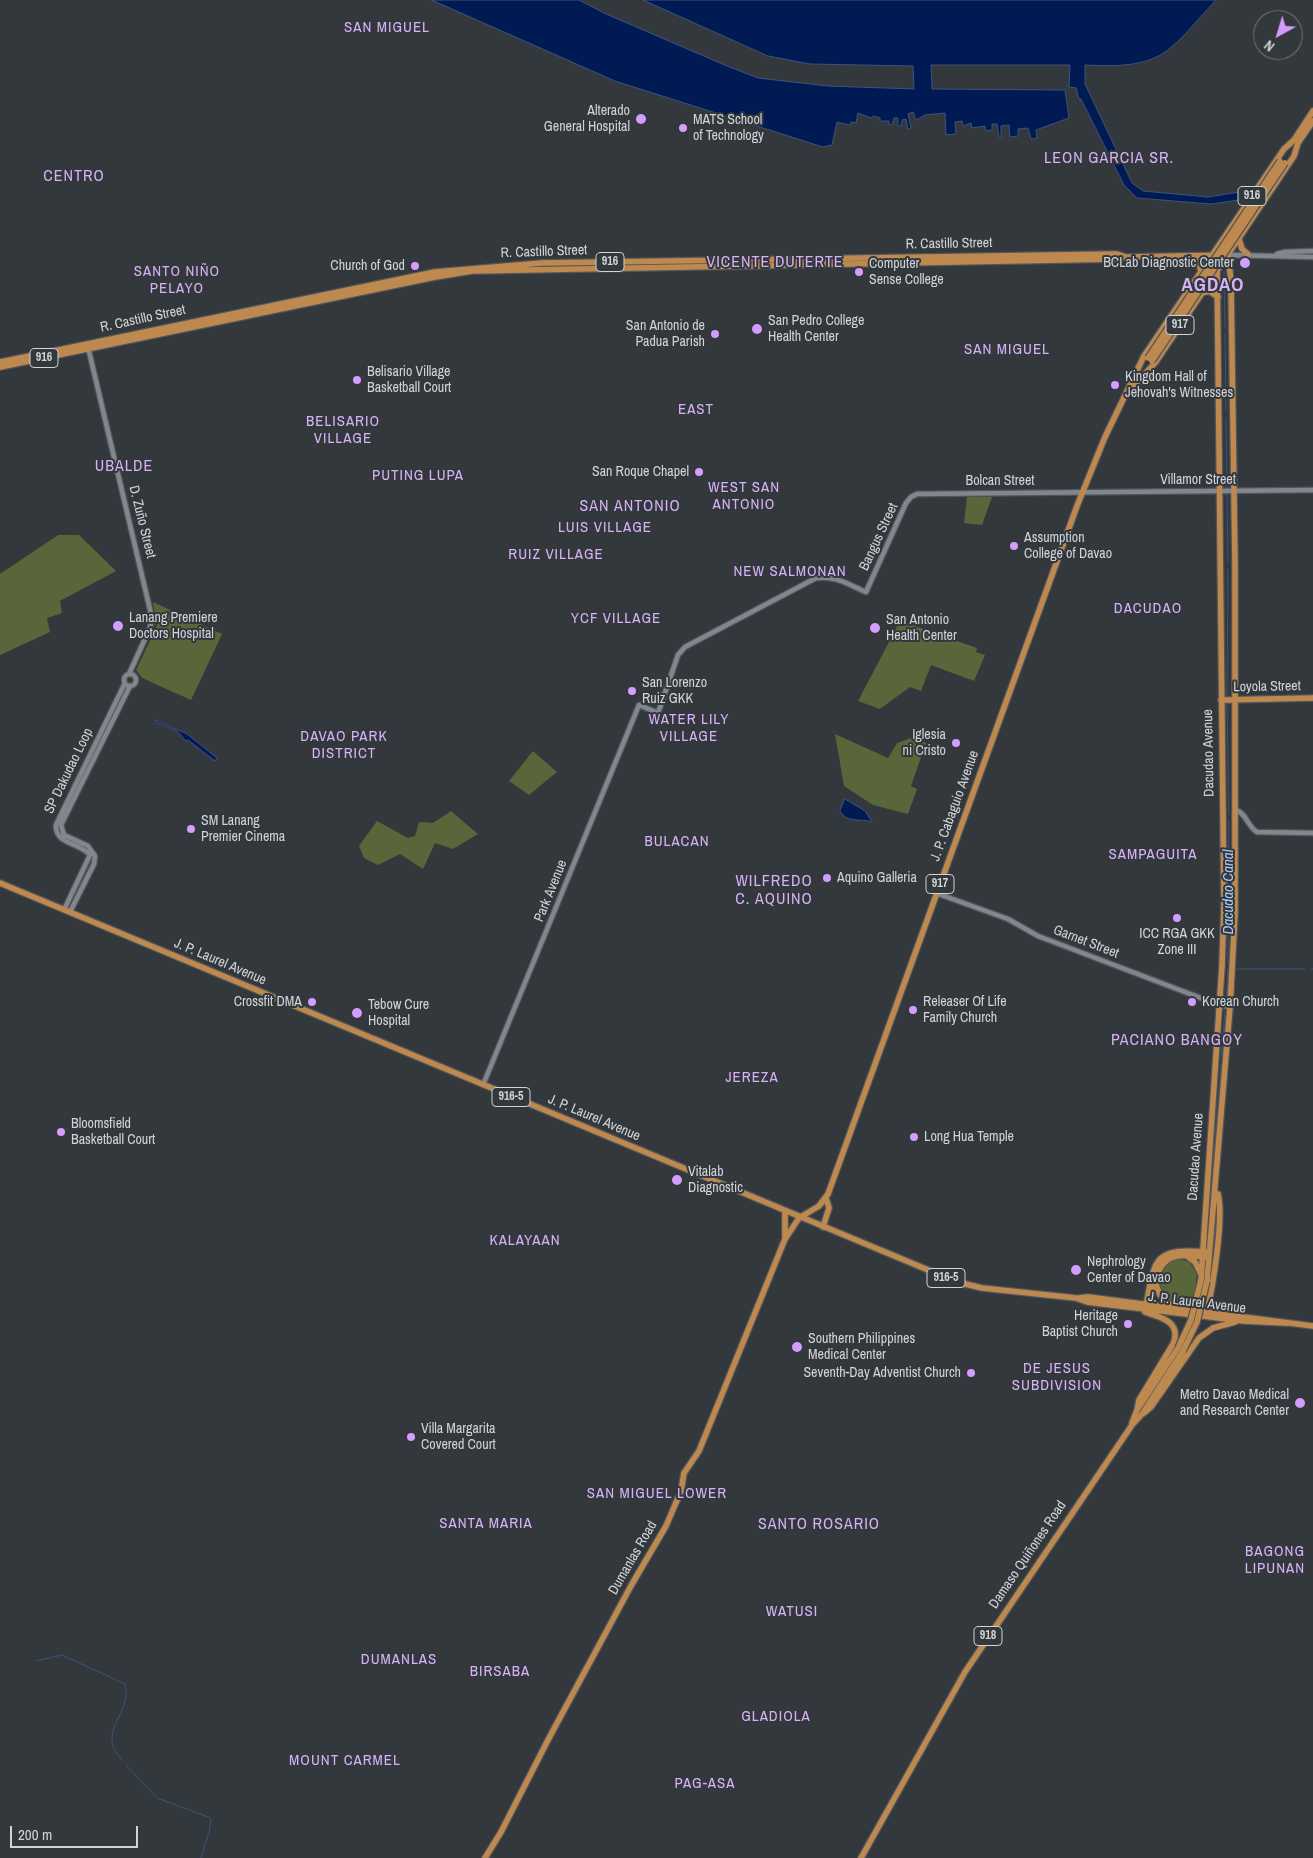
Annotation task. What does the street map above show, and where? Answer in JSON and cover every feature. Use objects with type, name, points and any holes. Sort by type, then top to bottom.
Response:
[{"type":"main road","name":"916","points":[[1212,255],[1228,255],[1294,156],[1296,142],[1313,111]]},
{"type":"main road","name":"916","points":[[1212,255],[1284,149],[1296,142],[1313,121]]},
{"type":"main road","points":[[1134,374],[1150,359],[1296,142]]},
{"type":"main road","points":[[1239,239],[1242,249],[1248,254]]},
{"type":"main road","name":"R. Castillo Street","points":[[0,367],[314,300],[443,270],[542,262],[602,266],[1072,258],[1117,254],[1128,257],[1212,255]]},
{"type":"main road","name":"Dacudao Avenue","points":[[1207,1254],[1224,905],[1218,270],[1212,255]]},
{"type":"main road","name":"J. P. Cabaguio Avenue","points":[[823,1227],[829,1208],[826,1198],[1082,492],[1105,437],[1127,394],[1134,374],[1212,255]]},
{"type":"main road","name":"Dacudao Avenue","points":[[1207,1254],[1216,1190],[1234,940],[1236,810],[1231,274],[1228,255]]},
{"type":"main road","name":"J. P. Cabaguio Avenue","points":[[1127,394],[1142,380],[1228,255]]},
{"type":"main road","points":[[1191,256],[1199,263],[1201,272]]},
{"type":"main road","points":[[1202,293],[1212,292],[1218,297]]},
{"type":"main road","points":[[1218,332],[1231,332]]},
{"type":"main road","name":"R. Castillo Street","points":[[0,362],[88,347]]},
{"type":"main road","points":[[1142,380],[1150,359]]},
{"type":"main road","name":"Loyola Street","points":[[1221,700],[1313,698]]},
{"type":"main road","name":"J. P. Laurel Avenue","points":[[0,883],[799,1218],[965,1285],[1120,1305],[1173,1307],[1207,1311],[1279,1320],[1286,1323]]},
{"type":"main road","points":[[1215,1064],[1226,1065]]},
{"type":"main road","name":"Dacudao Avenue","points":[[1207,1311],[1218,1229],[1219,1203],[1216,1190]]},
{"type":"main road","points":[[799,1218],[817,1207],[826,1198]]},
{"type":"main road","points":[[785,1212],[785,1239]]},
{"type":"main road","name":"Dumanlas Road","points":[[485,1858],[632,1584],[666,1526],[682,1491],[684,1473],[699,1451],[785,1239],[799,1218]]},
{"type":"main road","points":[[1148,1306],[1153,1268],[1162,1256],[1176,1252],[1207,1254]]},
{"type":"main road","points":[[1148,1306],[1158,1270],[1165,1261],[1185,1256],[1207,1254]]},
{"type":"main road","name":"Damaso Quiñones Road","points":[[861,1858],[965,1672],[1132,1425],[1197,1322],[1207,1254]]},
{"type":"main road","points":[[1185,1256],[1195,1262],[1204,1279]]},
{"type":"main road","points":[[1155,1280],[1160,1295],[1173,1307]]},
{"type":"main road","points":[[1133,1302],[1143,1298],[1149,1291]]},
{"type":"main road","name":"J. P. Laurel Avenue","points":[[1076,1298],[1088,1297],[1133,1302],[1239,1321],[1313,1326]]},
{"type":"main road","points":[[1120,1305],[1166,1319],[1172,1325],[1175,1332],[1173,1344],[1139,1400],[1140,1412],[1152,1407],[1199,1338],[1213,1328],[1239,1321]]},
{"type":"street","points":[[1228,255],[1313,251]]},
{"type":"street","points":[[1278,254],[1285,257],[1313,257]]},
{"type":"street","name":"D. Zuño Street","points":[[88,347],[152,618],[150,628],[129,674]]},
{"type":"street","name":"Villamor Street","points":[[1082,492],[1313,490]]},
{"type":"street","name":"Bolcan Street","points":[[917,494],[1082,492]]},
{"type":"street","name":"Bangus Street","points":[[639,705],[658,713],[678,655],[694,641],[816,578],[838,579],[866,592],[906,503],[917,494]]},
{"type":"street","points":[[129,674],[134,675],[136,679],[134,684],[128,684],[124,678],[129,674]]},
{"type":"street","name":"SP Dakudao Loop","points":[[67,911],[94,864],[92,854],[61,838],[56,827],[128,684]]},
{"type":"street","name":"Park Avenue","points":[[483,1085],[639,705]]},
{"type":"street","points":[[1236,810],[1242,812],[1256,831],[1313,833]]},
{"type":"street","name":"Garnet Street","points":[[936,894],[1008,919],[1038,936],[1219,1005],[1230,1007]]},
{"type":"green space","points":[[967,497],[992,497],[982,525],[964,523]]},
{"type":"green space","points":[[58,535],[79,535],[116,571],[60,601],[62,613],[47,618],[50,632],[0,655],[0,574]]},
{"type":"green space","points":[[153,602],[222,634],[191,700],[142,678],[136,670],[157,626]]},
{"type":"green space","points":[[900,621],[977,648],[976,652],[985,655],[974,681],[931,665],[921,691],[910,687],[880,709],[858,701]]},
{"type":"green space","points":[[835,734],[888,758],[897,743],[911,738],[926,743],[911,786],[917,789],[908,814],[873,805],[844,786]]},
{"type":"green space","points":[[533,751],[557,772],[529,795],[509,781]]},
{"type":"green space","points":[[451,811],[478,834],[453,849],[435,843],[423,869],[400,854],[378,865],[364,858],[359,846],[377,821],[408,838],[415,836],[419,822],[433,823]]},
{"type":"green space","points":[[1176,1259],[1189,1261],[1197,1274],[1195,1296],[1186,1304],[1176,1303],[1168,1299],[1160,1286],[1159,1278],[1162,1271],[1167,1264]]},
{"type":"water","points":[[432,0],[579,0],[606,14],[758,78],[828,86],[914,89],[913,66],[810,64],[768,56],[643,0],[1216,0],[1186,34],[1161,54],[1132,64],[1111,66],[1085,65],[1085,84],[1132,183],[1143,191],[1208,197],[1252,190],[1246,199],[1211,204],[1137,198],[1124,185],[1081,99],[1079,99],[1076,88],[1069,87],[1070,65],[931,65],[932,89],[1065,90],[1069,118],[1036,130],[1037,138],[1031,139],[1028,128],[1018,129],[1018,136],[1010,137],[1009,125],[1001,126],[1001,137],[999,137],[997,124],[992,124],[992,130],[986,131],[985,126],[972,128],[971,123],[963,126],[962,121],[955,122],[956,134],[946,135],[945,113],[925,115],[916,120],[913,112],[908,114],[911,128],[908,129],[906,119],[902,120],[901,126],[898,126],[898,118],[894,118],[892,125],[889,125],[889,121],[880,121],[880,118],[874,116],[871,118],[858,113],[856,123],[851,122],[850,125],[837,122],[832,145],[823,147],[615,81]]},
{"type":"water","points":[[156,720],[187,734],[217,758],[215,761],[188,740],[186,741],[177,731],[156,722]]},
{"type":"water","points":[[845,799],[865,811],[872,822],[851,819],[843,815],[840,811]]},
{"type":"waterway","name":"Dacudao Canal","points":[[1224,272],[1225,328]]},
{"type":"waterway","name":"Dacudao Canal","points":[[1225,334],[1226,411]]},
{"type":"waterway","name":"Dacudao Canal","points":[[1226,418],[1227,488]]},
{"type":"waterway","name":"Dacudao Canal","points":[[1227,493],[1228,563]]},
{"type":"waterway","name":"Dacudao Canal","points":[[1227,696],[1228,569]]},
{"type":"waterway","name":"Dacudao Canal","points":[[1227,703],[1229,814]]},
{"type":"waterway","name":"Dacudao Canal","points":[[1228,963],[1229,820]]},
{"type":"waterway","name":"Dacudao Canal","points":[[1226,1002],[1228,968]]},
{"type":"waterway","points":[[1236,969],[1305,969]]},
{"type":"waterway","name":"Dacudao Canal","points":[[1221,1059],[1225,1011]]},
{"type":"waterway","name":"Dacudao Canal","points":[[1210,1200],[1221,1065]]},
{"type":"waterway","points":[[36,1661],[62,1655],[125,1684],[126,1695],[124,1705],[116,1723],[112,1741],[114,1750],[122,1760]]},
{"type":"waterway","points":[[126,1765],[157,1798],[211,1818],[209,1834]]},
{"type":"waterway","points":[[201,1858],[208,1835]]},
{"type":"place","name":"Alterado General Hospital","points":[[641,119]]},
{"type":"place","name":"MATS School of Technology","points":[[683,128]]},
{"type":"place","name":"BCLab Diagnostic Center","points":[[1245,263]]},
{"type":"place","name":"Church of God","points":[[415,266]]},
{"type":"place","name":"Computer Sense College","points":[[859,272]]},
{"type":"place","name":"San Pedro College Health Center","points":[[757,329]]},
{"type":"place","name":"San Antonio de Padua Parish","points":[[715,334]]},
{"type":"place","name":"Belisario Village Basketball Court","points":[[357,380]]},
{"type":"place","name":"Kingdom Hall of Jehovah's Witnesses","points":[[1115,385]]},
{"type":"place","name":"San Roque Chapel","points":[[699,472]]},
{"type":"place","name":"Assumption College of Davao","points":[[1014,546]]},
{"type":"place","name":"Lanang Premiere Doctors Hospital","points":[[118,626]]},
{"type":"place","name":"San Antonio Health Center","points":[[875,628]]},
{"type":"place","name":"San Lorenzo Ruiz GKK","points":[[632,691]]},
{"type":"place","name":"Iglesia ni Cristo","points":[[956,743]]},
{"type":"place","name":"SM Lanang Premier Cinema","points":[[191,829]]},
{"type":"place","name":"Aquino Galleria","points":[[827,878]]},
{"type":"place","name":"ICC RGA GKK Zone III","points":[[1177,918]]},
{"type":"place","name":"Crossfit DMA","points":[[312,1002]]},
{"type":"place","name":"Korean Church","points":[[1192,1002]]},
{"type":"place","name":"Releaser Of Life Family Church","points":[[913,1010]]},
{"type":"place","name":"Tebow Cure Hospital","points":[[357,1013]]},
{"type":"place","name":"Bloomsfield Basketball Court","points":[[61,1132]]},
{"type":"place","name":"Long Hua Temple","points":[[914,1137]]},
{"type":"place","name":"Vitalab Diagnostic","points":[[677,1180]]},
{"type":"place","name":"Nephrology Center of Davao","points":[[1076,1270]]},
{"type":"place","name":"Heritage Baptist Church","points":[[1128,1324]]},
{"type":"place","name":"Southern Philippines Medical Center","points":[[797,1347]]},
{"type":"place","name":"Seventh-Day Adventist Church","points":[[971,1373]]},
{"type":"place","name":"Metro Davao Medical and Research Center","points":[[1300,1403]]},
{"type":"place","name":"Villa Margarita Covered Court","points":[[411,1437]]},
{"type":"district","name":"SAN MIGUEL","points":[[387,28]]},
{"type":"district","name":"LEON GARCIA SR.","points":[[1109,159]]},
{"type":"district","name":"CENTRO","points":[[74,177]]},
{"type":"district","name":"VICENTE DUTERTE","points":[[775,263]]},
{"type":"district","name":"SANTO NIÑO PELAYO","points":[[177,280]]},
{"type":"district","name":"AGDAO","points":[[1213,286]]},
{"type":"district","name":"SAN MIGUEL","points":[[1007,350]]},
{"type":"district","name":"EAST","points":[[696,410]]},
{"type":"district","name":"BELISARIO VILLAGE","points":[[343,430]]},
{"type":"district","name":"UBALDE","points":[[124,467]]},
{"type":"district","name":"PUTING LUPA","points":[[418,476]]},
{"type":"district","name":"WEST SAN ANTONIO","points":[[744,496]]},
{"type":"district","name":"SAN ANTONIO","points":[[630,507]]},
{"type":"district","name":"LUIS VILLAGE","points":[[605,528]]},
{"type":"district","name":"RUIZ VILLAGE","points":[[556,555]]},
{"type":"district","name":"NEW SALMONAN","points":[[790,572]]},
{"type":"district","name":"DACUDAO","points":[[1148,609]]},
{"type":"district","name":"YCF VILLAGE","points":[[616,619]]},
{"type":"district","name":"WATER LILY VILLAGE","points":[[689,728]]},
{"type":"district","name":"DAVAO PARK DISTRICT","points":[[344,746]]},
{"type":"district","name":"BULACAN","points":[[677,842]]},
{"type":"district","name":"SAMPAGUITA","points":[[1153,855]]},
{"type":"district","name":"WILFREDO C. AQUINO","points":[[774,891]]},
{"type":"district","name":"PACIANO BANGOY","points":[[1177,1041]]},
{"type":"district","name":"JEREZA","points":[[752,1078]]},
{"type":"district","name":"KALAYAAN","points":[[525,1241]]},
{"type":"district","name":"DE JESUS SUBDIVISION","points":[[1057,1378]]},
{"type":"district","name":"SAN MIGUEL LOWER","points":[[657,1494]]},
{"type":"district","name":"SANTA MARIA","points":[[486,1524]]},
{"type":"district","name":"SANTO ROSARIO","points":[[819,1525]]},
{"type":"district","name":"BAGONG LIPUNAN","points":[[1275,1560]]},
{"type":"district","name":"WATUSI","points":[[792,1612]]},
{"type":"district","name":"DUMANLAS","points":[[399,1660]]},
{"type":"district","name":"BIRSABA","points":[[500,1672]]},
{"type":"district","name":"GLADIOLA","points":[[776,1717]]},
{"type":"district","name":"MOUNT CARMEL","points":[[345,1761]]},
{"type":"district","name":"PAG-ASA","points":[[705,1784]]}]
